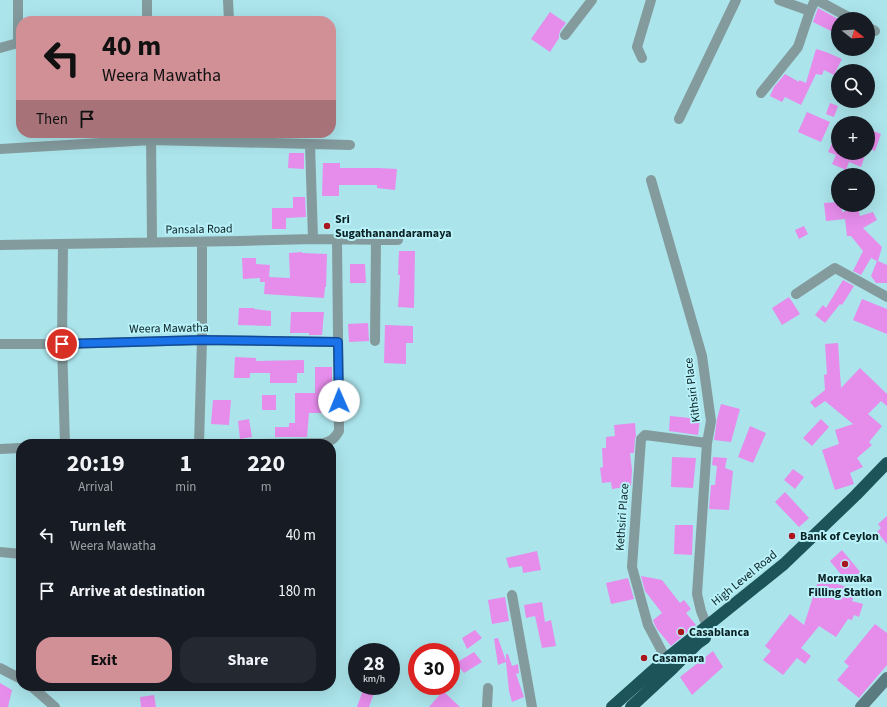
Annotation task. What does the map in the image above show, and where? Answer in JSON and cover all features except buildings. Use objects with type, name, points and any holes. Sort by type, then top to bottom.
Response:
[{"type":"highway","name":"High Level Road","points":[[612,707],[666,660],[784,564],[887,463]]},
{"type":"highway","name":"High Level Road","points":[[631,707],[698,643],[789,570],[862,501],[887,474]]},
{"type":"street","points":[[18,0],[18,16]]},
{"type":"street","points":[[147,0],[148,16]]},
{"type":"street","points":[[228,0],[229,16]]},
{"type":"street","points":[[565,35],[592,0]]},
{"type":"street","points":[[642,58],[636,47],[651,0]]},
{"type":"street","points":[[679,119],[736,0]]},
{"type":"street","points":[[779,0],[810,11]]},
{"type":"street","points":[[761,93],[798,47],[810,11],[816,0],[839,12]]},
{"type":"street","points":[[0,48],[16,44]]},
{"type":"street","points":[[0,148],[126,138]]},
{"type":"street","points":[[151,138],[152,242]]},
{"type":"street","points":[[191,138],[350,145]]},
{"type":"street","points":[[310,144],[313,239]]},
{"type":"street","name":"Kithsiri Place","points":[[651,180],[702,356],[711,421],[707,443],[698,594],[701,610],[707,626]]},
{"type":"street","name":"Pansala Road","points":[[0,245],[313,239],[398,240]]},
{"type":"street","points":[[334,439],[339,431],[337,240]]},
{"type":"street","points":[[375,341],[376,240]]},
{"type":"street","points":[[199,439],[202,340],[202,242]]},
{"type":"street","points":[[63,244],[62,344],[65,439]]},
{"type":"street","points":[[796,294],[835,268],[887,298]]},
{"type":"street","name":"Weera Mawatha","points":[[0,344],[62,344],[202,340],[338,342]]},
{"type":"street","name":"Kethsiri Place","points":[[666,660],[648,625],[632,567],[641,439],[645,435],[707,443]]},
{"type":"street","points":[[0,448],[16,448]]},
{"type":"street","points":[[0,552],[16,554]]},
{"type":"street","points":[[512,595],[532,707]]},
{"type":"street","points":[[0,668],[16,676]]},
{"type":"street","points":[[861,707],[887,678]]},
{"type":"street","points":[[487,707],[488,688]]},
{"type":"street","points":[[37,691],[55,707]]},
{"type":"place","name":"Sri Sugathanandaramaya","points":[[327,226]]},
{"type":"place","name":"Bank of Ceylon","points":[[792,536]]},
{"type":"place","name":"Morawaka Filling Station","points":[[845,564]]},
{"type":"place","name":"Casablanca","points":[[681,632]]},
{"type":"place","name":"Casamara","points":[[644,658]]},
{"type":"route","points":[[62,344],[202,340],[338,342],[339,401]]}]
